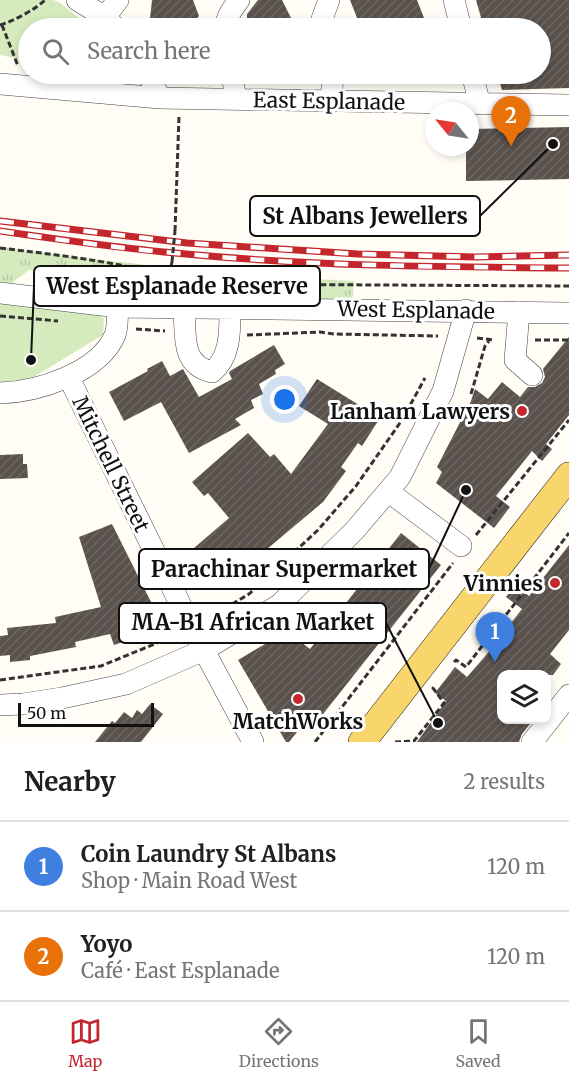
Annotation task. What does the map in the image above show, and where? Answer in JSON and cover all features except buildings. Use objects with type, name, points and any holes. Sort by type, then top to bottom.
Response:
[{"type":"main road","points":[[362,742],[569,476]]},
{"type":"street","points":[[77,0],[103,18]]},
{"type":"street","points":[[112,18],[118,0]]},
{"type":"street","points":[[228,18],[239,0]]},
{"type":"street","points":[[322,18],[329,0]]},
{"type":"street","points":[[454,0],[458,18]]},
{"type":"street","name":"East Esplanade","points":[[0,84],[170,98],[569,105]]},
{"type":"street","points":[[157,84],[170,98]]},
{"type":"street","points":[[234,84],[236,100]]},
{"type":"street","points":[[331,102],[332,84]]},
{"type":"street","points":[[475,84],[480,104]]},
{"type":"street","name":"West Esplanade","points":[[0,292],[118,308],[466,310],[569,313]]},
{"type":"street","points":[[0,393],[18,393],[79,373],[106,348],[116,334],[118,308]]},
{"type":"street","points":[[184,308],[190,359],[198,368],[212,372],[222,360],[228,347],[230,308]]},
{"type":"street","points":[[0,705],[62,698],[126,684],[204,650],[279,605],[340,546],[400,477],[443,392],[466,310]]},
{"type":"street","points":[[519,312],[515,360],[532,375]]},
{"type":"street","name":"Mitchell Street","points":[[69,378],[192,628],[253,742]]},
{"type":"street","points":[[389,492],[464,548]]},
{"type":"street","points":[[532,742],[569,695]]},
{"type":"path","points":[[18,69],[1,25],[12,22],[45,0]]},
{"type":"path","points":[[169,275],[175,231],[170,98]]},
{"type":"path","points":[[0,249],[126,265],[169,275],[194,284],[569,286]]},
{"type":"path","points":[[438,346],[442,335]]},
{"type":"path","points":[[0,680],[101,666],[192,628],[249,594],[318,530],[356,486],[402,420],[430,368]]},
{"type":"path","points":[[315,742],[464,548],[569,420]]},
{"type":"path","points":[[451,667],[456,660],[466,667],[569,533]]},
{"type":"path","points":[[395,742],[414,741],[444,703],[433,688],[439,681]]},
{"type":"green space","points":[[0,0],[53,0],[79,18],[18,18],[18,59],[0,55]]},
{"type":"green space","points":[[0,247],[177,268],[354,281],[352,303],[165,300],[127,295],[136,284],[134,280],[29,270],[8,286],[0,285]]},
{"type":"green space","points":[[0,301],[96,312],[104,319],[103,335],[22,384],[0,385]]},
{"type":"railway","points":[[0,221],[187,243],[358,254],[475,257],[569,255]]},
{"type":"railway","points":[[0,231],[116,247],[234,258],[377,265],[569,268]]},
{"type":"place","name":"St Albans Jewellers","points":[[553,144]]},
{"type":"place","name":"Yoyo","points":[[511,146]]},
{"type":"place","name":"West Esplanade Reserve","points":[[31,360]]},
{"type":"place","name":"Lanham Lawyers","points":[[522,411]]},
{"type":"place","name":"Parachinar Supermarket","points":[[466,490]]},
{"type":"place","name":"Vinnies","points":[[555,583]]},
{"type":"place","name":"Coin Laundry St Albans","points":[[495,662]]},
{"type":"place","name":"MatchWorks","points":[[298,699]]},
{"type":"place","name":"MA-B1 African Market","points":[[438,723]]}]
